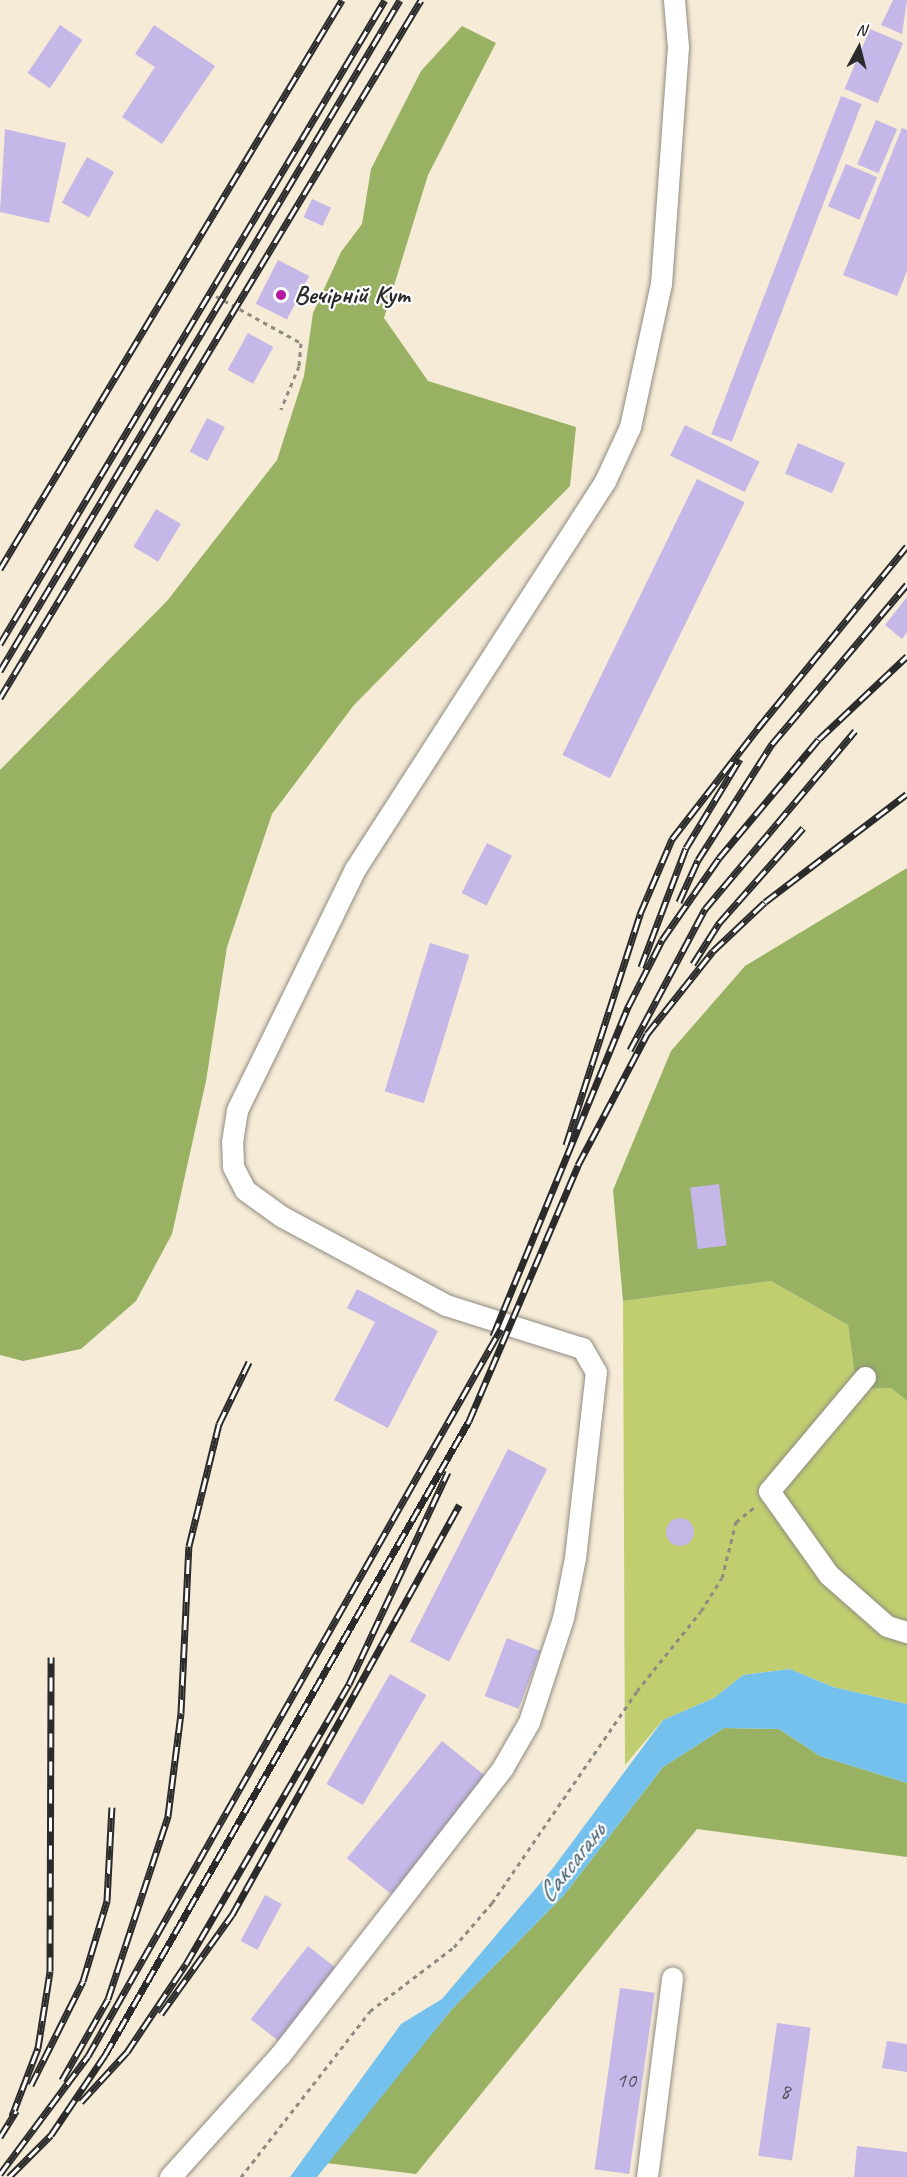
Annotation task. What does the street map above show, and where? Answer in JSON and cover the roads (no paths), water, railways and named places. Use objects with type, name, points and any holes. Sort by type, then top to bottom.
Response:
[{"type":"street","points":[[170,2177],[280,2055],[503,1767],[529,1722],[563,1618],[575,1558],[596,1372],[582,1348],[446,1305],[281,1216],[245,1190],[233,1166],[232,1142],[237,1110],[355,869],[605,481],[630,427],[661,284],[678,47],[674,0]]},
{"type":"street","points":[[865,1377],[769,1491],[830,1575],[887,1626],[907,1632]]},
{"type":"street","points":[[647,2177],[672,1978]]},
{"type":"water","name":"Саксагань","points":[[790,1669],[833,1687],[907,1704],[907,1783],[820,1756],[779,1729],[724,1728],[663,1767],[564,1895],[452,2009],[317,2177],[290,2177],[401,2024],[442,1999],[553,1868],[663,1720],[714,1698],[743,1675]]},
{"type":"railway","points":[[0,569],[342,0]]},
{"type":"railway","points":[[0,644],[385,0]]},
{"type":"railway","points":[[0,671],[400,0]]},
{"type":"railway","points":[[0,698],[421,0]]},
{"type":"railway","points":[[758,728],[907,546]]},
{"type":"railway","points":[[679,902],[698,860],[772,744],[907,584]]},
{"type":"railway","points":[[493,1336],[628,1007],[662,940],[719,858],[819,739],[907,656]]},
{"type":"railway","points":[[566,1145],[640,914],[672,839],[762,723]]},
{"type":"railway","points":[[630,1050],[705,909],[855,731]]},
{"type":"railway","points":[[641,967],[686,848],[740,759]]},
{"type":"railway","points":[[9,2177],[51,2135],[105,2055],[469,1421],[578,1165],[647,1034],[713,951],[765,902],[907,794]]},
{"type":"railway","points":[[693,964],[719,923],[803,828]]},
{"type":"railway","points":[[0,2174],[88,2056],[501,1329]]},
{"type":"railway","points":[[62,2080],[108,1999],[168,1816],[181,1713],[189,1546],[219,1424],[249,1362]]},
{"type":"railway","points":[[81,2102],[127,2052],[186,1964],[349,1684],[448,1472]]},
{"type":"railway","points":[[161,2014],[232,1915],[459,1505]]},
{"type":"railway","points":[[12,2116],[38,2048],[50,1971],[51,1657]]},
{"type":"railway","points":[[31,2085],[83,1981],[107,1901],[112,1807]]},
{"type":"railway","points":[[0,2137],[16,2111]]},
{"type":"place","name":"Вечірній Кут","points":[[281,295]]}]
